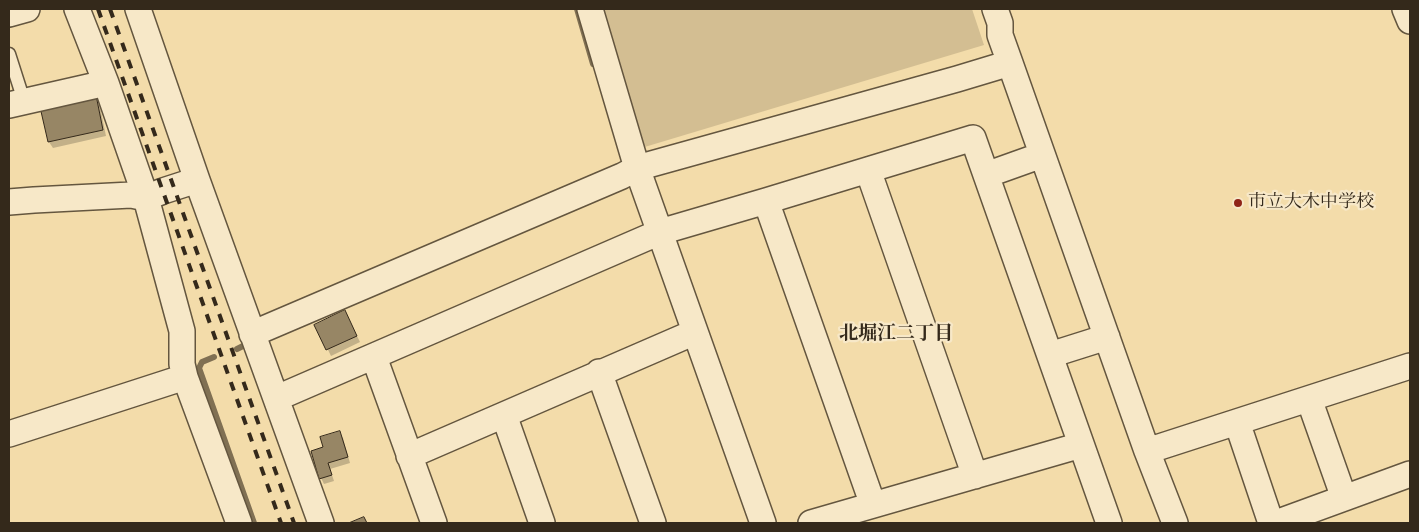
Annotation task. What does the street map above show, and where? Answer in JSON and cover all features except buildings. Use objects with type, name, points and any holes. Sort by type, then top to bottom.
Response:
[{"type":"street","points":[[9,14],[27,9]]},
{"type":"street","points":[[77,9],[80,12],[106,83],[146,198],[182,331],[182,364],[185,377],[239,523]]},
{"type":"street","points":[[138,9],[197,180],[321,523]]},
{"type":"street","points":[[590,9],[630,172],[660,232],[763,523]]},
{"type":"street","points":[[994,9],[1000,23],[1000,34],[1042,155],[1147,451],[1175,523]]},
{"type":"street","points":[[1405,9],[1410,21]]},
{"type":"street","points":[[252,334],[630,172],[957,79],[1010,62]]},
{"type":"street","points":[[16,103],[106,83]]},
{"type":"street","points":[[277,398],[660,232],[973,138],[1109,523]]},
{"type":"street","points":[[986,175],[1042,155]]},
{"type":"street","points":[[868,170],[975,476]]},
{"type":"street","points":[[9,202],[131,195],[146,198],[197,180]]},
{"type":"street","points":[[766,201],[873,505]]},
{"type":"street","points":[[409,456],[695,332]]},
{"type":"street","points":[[1050,355],[1107,338]]},
{"type":"street","points":[[374,357],[434,523]]},
{"type":"street","points":[[1147,451],[1410,366]]},
{"type":"street","points":[[600,372],[653,523]]},
{"type":"street","points":[[9,434],[185,377]]},
{"type":"street","points":[[1309,399],[1344,498]]},
{"type":"street","points":[[504,415],[542,523]]},
{"type":"street","points":[[1237,422],[1271,523]]},
{"type":"street","points":[[811,523],[1080,445]]},
{"type":"street","points":[[1276,523],[1410,474]]},
{"type":"lane","points":[[9,54],[16,103]]},
{"type":"shaded area","points":[[595,9],[972,9],[984,45],[638,149]]},
{"type":"waterway","points":[[577,9],[593,64]]},
{"type":"waterway","points":[[237,349],[245,345]]},
{"type":"waterway","points":[[214,357],[202,362],[199,368],[254,523]]},
{"type":"railway","points":[[98,9],[281,523]]},
{"type":"railway","points":[[110,9],[294,523]]},
{"type":"place","name":"市立大木中学校","points":[[1238,203]]},
{"type":"district","name":"北堀江二丁目","points":[[896,335]]}]
